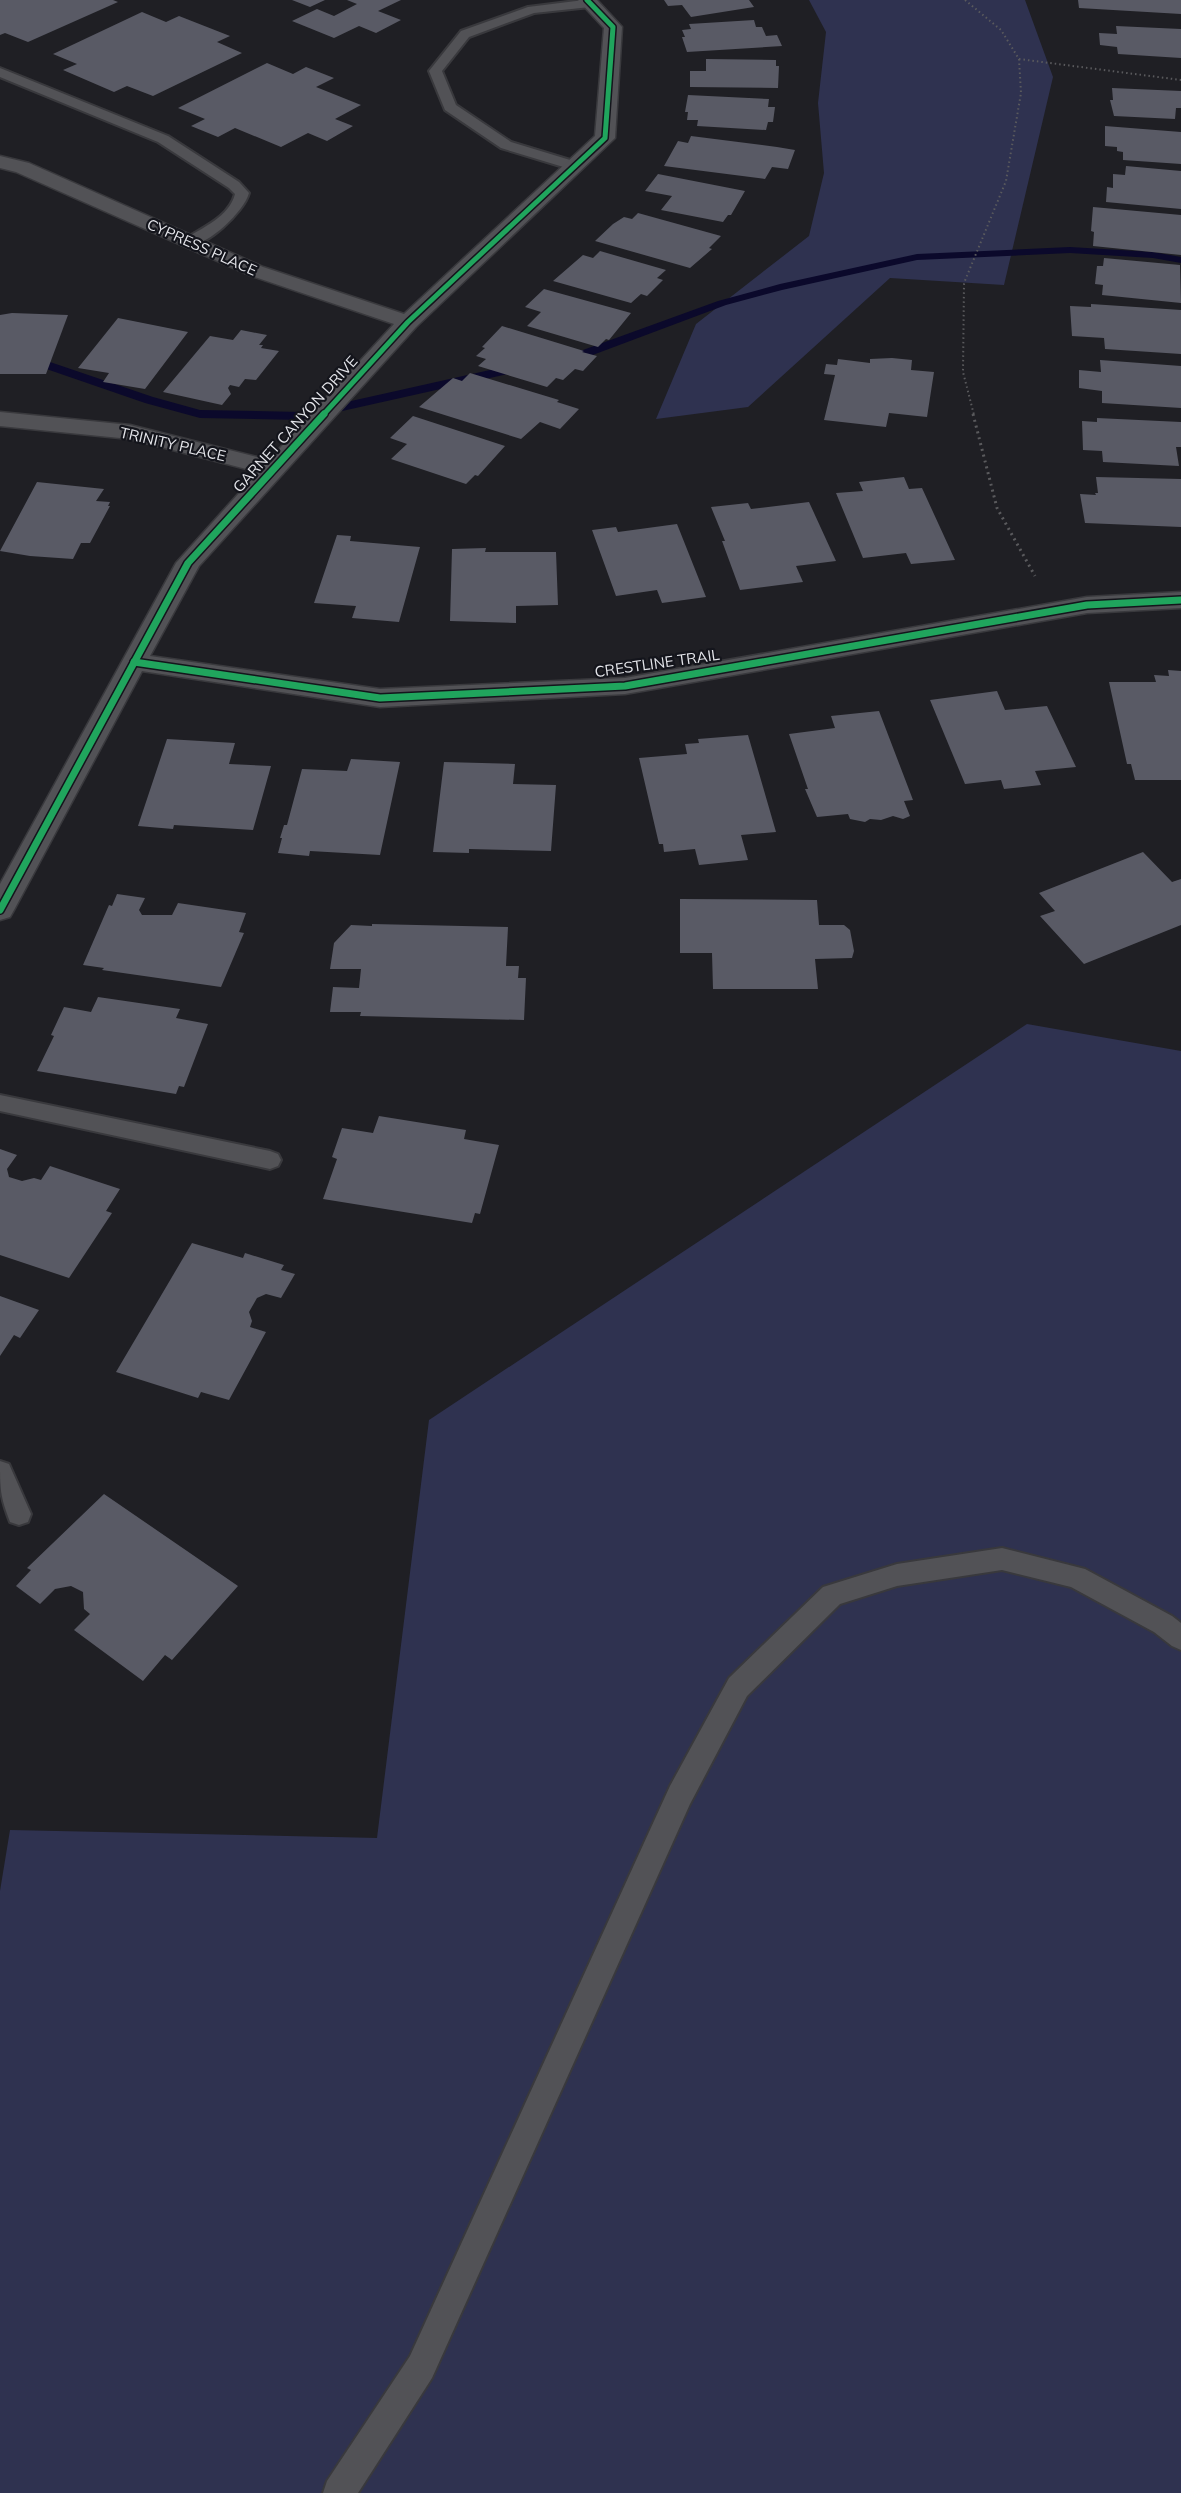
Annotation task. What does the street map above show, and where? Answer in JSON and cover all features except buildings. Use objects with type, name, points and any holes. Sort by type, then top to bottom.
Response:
[{"type":"street","name":"GARNET CANYON DRIVE","points":[[0,910],[188,563],[408,322],[605,138],[613,27],[588,1]]},
{"type":"street","name":"CYPRESS PLACE","points":[[0,162],[21,167],[256,271],[408,322]]},
{"type":"street","name":"TRINITY PLACE","points":[[0,419],[130,432],[274,469]]},
{"type":"street","name":"CRESTLINE TRAIL","points":[[134,662],[380,698],[625,686],[1087,604],[1181,600]]},
{"type":"lane","points":[[575,166],[506,145],[450,107],[435,71],[465,34],[532,10],[588,1]]},
{"type":"lane","points":[[0,72],[163,139],[242,192],[241,201],[236,210],[190,242]]},
{"type":"lane","points":[[0,1103],[270,1160]]},
{"type":"lane","points":[[0,1472],[19,1514]]},
{"type":"lane","points":[[339,2493],[421,2367],[680,1795],[738,1687],[832,1595],[897,1575],[1002,1559],[1076,1577],[1163,1624],[1181,1638]]},
{"type":"path","points":[[965,0],[1001,30],[1019,59],[1021,93],[1006,181],[964,283],[963,372],[997,508],[1055,610]]},
{"type":"path","points":[[1019,59],[1181,80]]},
{"type":"shaded area","points":[[809,0],[1025,0],[1053,77],[1004,285],[890,278],[748,407],[656,419],[696,324],[809,236],[824,173],[818,103],[826,32]]},
{"type":"shaded area","points":[[1027,1024],[1181,1051],[1181,2493],[0,2493],[0,1891],[10,1830],[377,1838],[429,1420]]},
{"type":"waterway","points":[[562,358],[586,353],[722,303],[780,287],[917,257],[1070,250],[1153,255],[1181,260]]},
{"type":"waterway","points":[[0,349],[149,400],[200,414],[302,416],[521,367]]},
{"type":"cycle path","points":[[0,910],[188,563],[408,322],[605,138],[613,27],[587,0]]},
{"type":"cycle path","points":[[134,662],[380,698],[625,686],[1087,605],[1181,600]]}]
